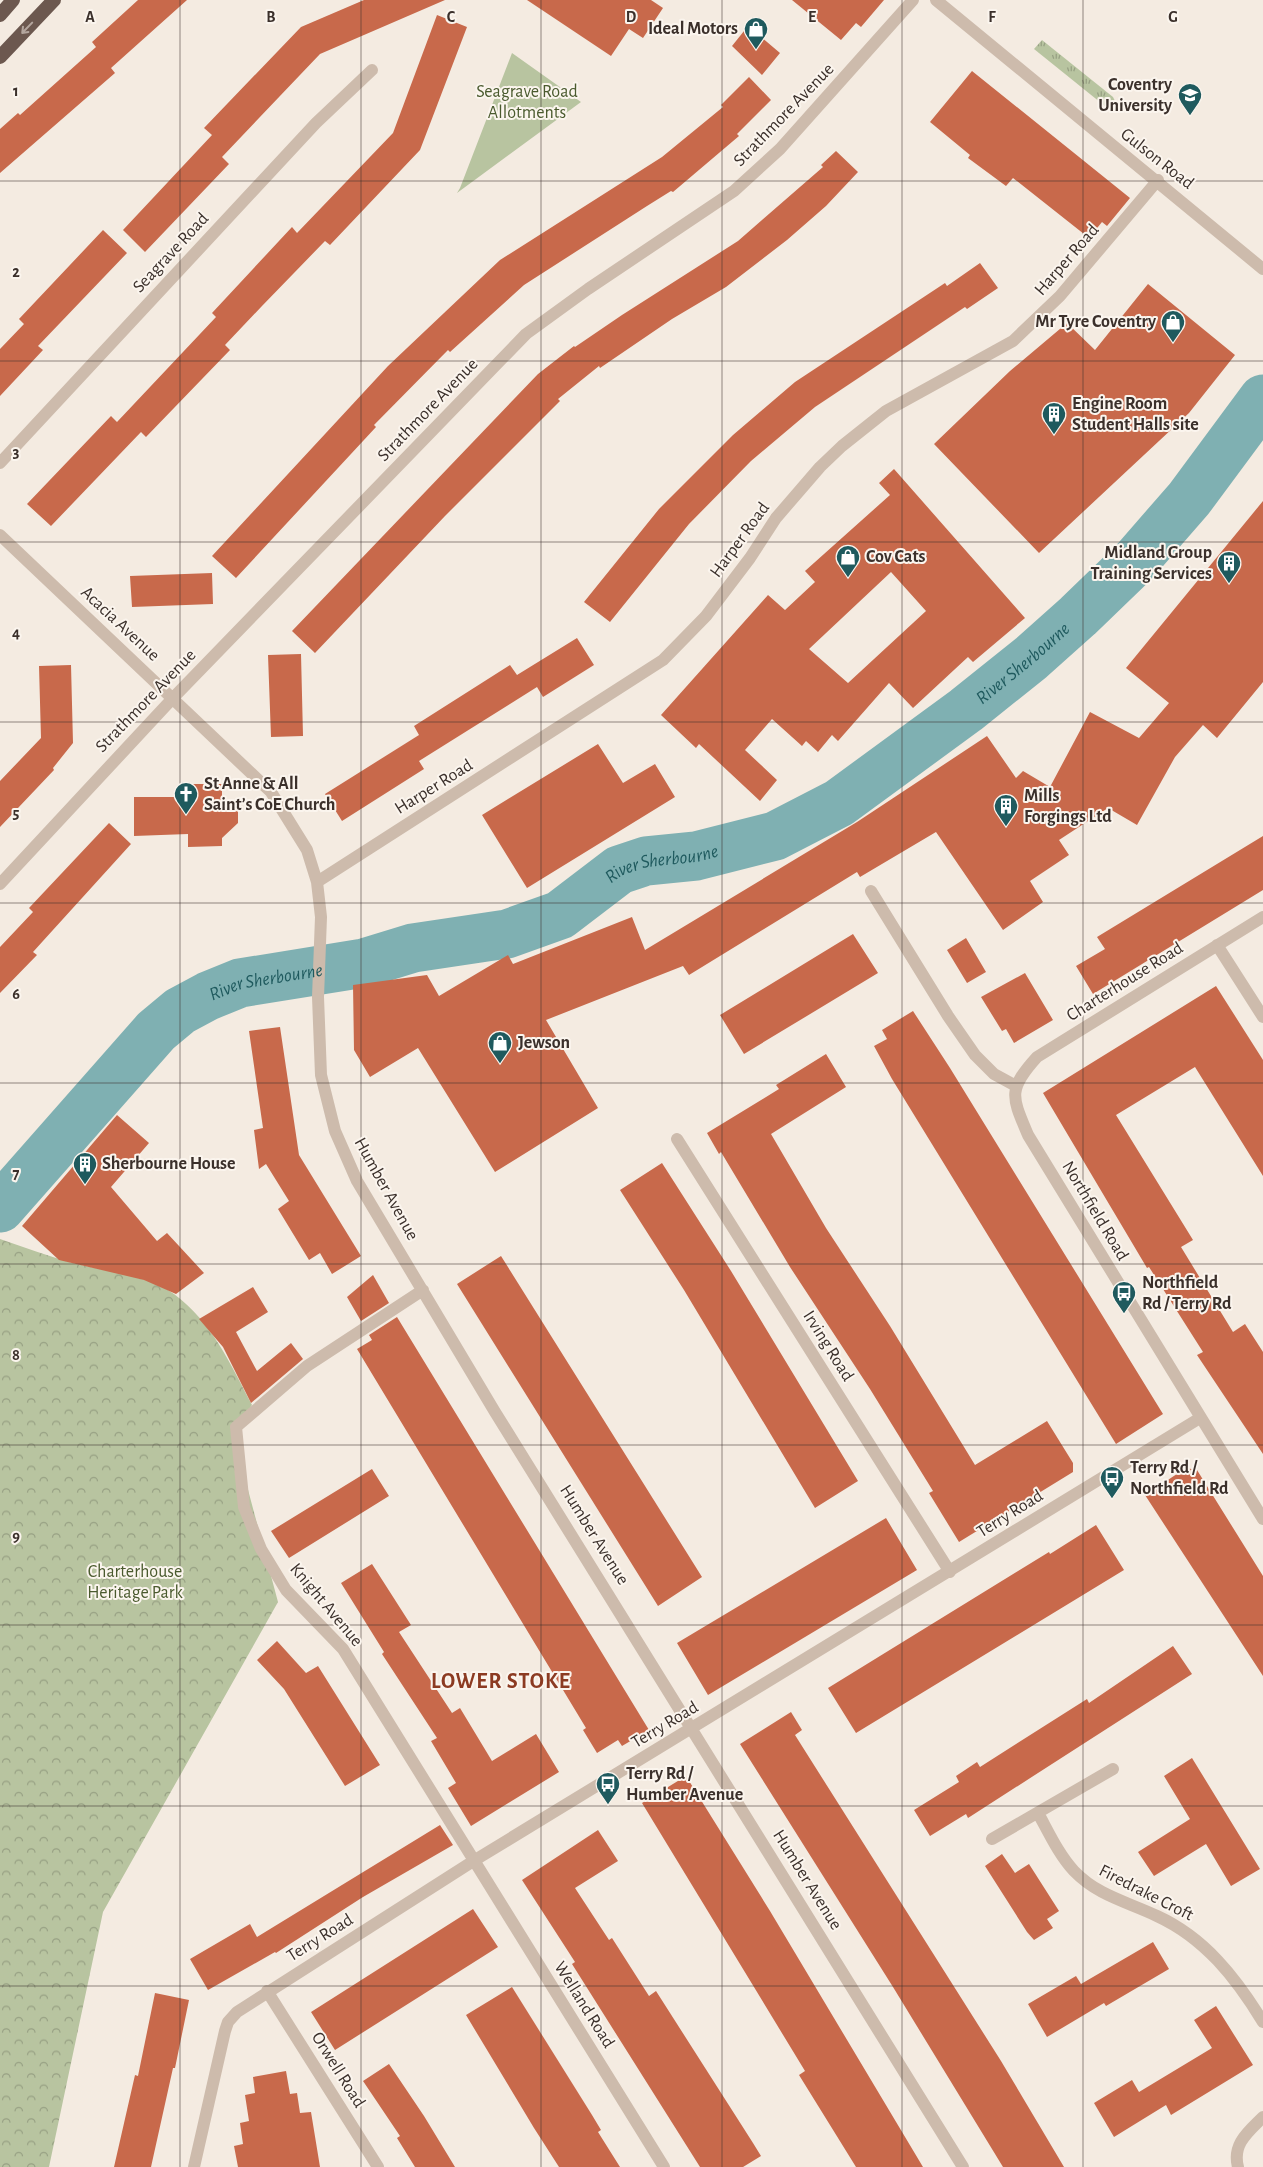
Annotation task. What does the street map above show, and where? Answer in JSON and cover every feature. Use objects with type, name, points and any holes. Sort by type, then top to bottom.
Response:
[{"type":"highway","points":[[0,15],[13,0]]},
{"type":"highway","points":[[0,57],[54,0]]},
{"type":"street","name":"Strathmore Avenue","points":[[0,884],[173,698],[526,334],[588,289],[734,191],[780,149],[913,0]]},
{"type":"street","name":"Gulson Road","points":[[936,0],[1106,142],[1158,180],[1263,269]]},
{"type":"street","name":"Seagrave Road","points":[[0,464],[309,130],[372,70]]},
{"type":"street","name":"Harper Road","points":[[317,882],[664,660],[706,616],[750,558],[776,518],[820,467],[856,434],[886,411],[993,354],[1020,335],[1060,296],[1158,180]]},
{"type":"street","name":"Acacia Avenue","points":[[0,536],[271,792],[307,850],[317,882]]},
{"type":"street","name":"Humber Avenue","points":[[317,882],[321,917],[318,997],[321,1075],[335,1131],[357,1181],[495,1412],[693,1728],[963,2167]]},
{"type":"street","points":[[871,891],[948,1016],[975,1055],[994,1074],[1016,1086]]},
{"type":"street","name":"Charterhouse Road","points":[[1016,1086],[1023,1072],[1037,1057],[1263,916]]},
{"type":"street","points":[[1217,945],[1263,1017]]},
{"type":"street","name":"Northfield Road","points":[[1016,1086],[1014,1103],[1028,1135],[1263,1519]]},
{"type":"street","name":"Irving Road","points":[[677,1139],[950,1572]]},
{"type":"street","name":"Knight Avenue","points":[[423,1290],[308,1366],[242,1421],[236,1427],[238,1463],[244,1507],[266,1557],[286,1590],[343,1649],[475,1860]]},
{"type":"street","name":"Terry Road","points":[[194,2167],[228,2022],[237,2012],[475,1860],[1200,1418]]},
{"type":"street","points":[[992,1839],[1112,1768]]},
{"type":"street","name":"Firedrake Croft","points":[[1038,1813],[1074,1871],[1104,1894],[1156,1915],[1200,1942],[1234,1978],[1263,2022]]},
{"type":"street","name":"Welland Road","points":[[475,1860],[664,2167]]},
{"type":"street","name":"Orwell Road","points":[[268,1992],[378,2167]]},
{"type":"street","points":[[1238,2167],[1236,2158],[1241,2140],[1263,2117]]},
{"type":"green space","points":[[1042,40],[1113,97],[1116,103],[1111,111],[1034,49]]},
{"type":"green space","name":"Seagrave Road Allotments","points":[[512,53],[581,102],[457,193],[460,188]]},
{"type":"green space","name":"Charterhouse Heritage Park","points":[[0,1239],[73,1263],[152,1282],[174,1294],[187,1305],[210,1331],[252,1405],[236,1427],[239,1456],[278,1602],[103,1912],[49,2167],[0,2167]]},
{"type":"building","points":[[138,0],[187,0],[111,68],[115,73],[0,173],[0,129],[18,113],[20,115],[96,47],[92,42]]},
{"type":"building","points":[[364,0],[445,0],[320,54],[222,157],[229,164],[145,252],[123,230],[212,135],[204,128],[301,27]]},
{"type":"building","points":[[527,0],[651,0],[663,8],[643,38],[629,29],[611,56]]},
{"type":"building","points":[[792,0],[884,0],[861,27],[856,23],[841,40]]},
{"type":"building","points":[[437,15],[467,27],[420,150],[330,245],[325,241],[262,306],[225,345],[230,350],[146,437],[141,432],[51,526],[27,504],[111,416],[117,422],[216,317],[212,313],[292,227],[297,233],[393,133]]},
{"type":"building","name":"Ideal Motors","points":[[748,26],[780,53],[762,75],[732,46]]},
{"type":"building","points":[[972,71],[1130,198],[1107,226],[1102,222],[1089,238],[1013,178],[1006,186],[968,158],[970,155],[930,122]]},
{"type":"building","points":[[749,77],[771,100],[737,134],[739,136],[673,192],[671,191],[524,285],[450,352],[448,350],[374,425],[376,427],[236,578],[212,556],[388,366],[500,260],[662,157],[723,107],[721,105]]},
{"type":"building","points":[[836,151],[858,172],[826,206],[787,240],[726,287],[672,319],[600,368],[599,366],[558,399],[560,401],[445,516],[315,653],[292,631],[538,374],[574,346],[738,241],[823,167],[821,165]]},
{"type":"building","points":[[103,230],[127,253],[38,346],[43,350],[0,396],[0,349],[24,324],[19,319]]},
{"type":"building","points":[[980,263],[998,288],[967,309],[965,307],[815,407],[751,461],[689,524],[610,622],[584,602],[659,509],[733,435],[795,382],[945,283],[947,286]]},
{"type":"building","name":"Engine Room Student Halls site","points":[[1148,284],[1235,355],[1189,413],[1039,553],[934,444],[1010,371],[1067,323],[1095,350]]},
{"type":"building","points":[[894,469],[1025,618],[973,662],[968,657],[913,708],[889,683],[838,741],[832,735],[818,752],[806,741],[802,746],[772,719],[745,750],[777,780],[760,801],[699,744],[696,748],[661,715],[768,595],[785,610],[815,582],[805,571],[890,495],[879,483]],"holes":[[[891,572],[926,611],[848,683],[809,649]]]},
{"type":"building","points":[[1263,501],[1263,682],[1217,738],[1203,725],[1175,757],[1137,825],[1108,808],[1059,840],[1069,855],[1030,881],[1043,902],[1003,930],[936,832],[860,877],[857,872],[689,975],[683,966],[546,1020],[598,1108],[495,1172],[418,1048],[370,1077],[354,1050],[353,985],[427,975],[439,996],[508,955],[513,964],[632,917],[645,950],[857,822],[987,736],[1016,778],[1023,771],[1050,787],[1090,712],[1139,738],[1169,703],[1126,668]]},
{"type":"building","points":[[212,573],[213,604],[132,607],[130,576]]},
{"type":"building","points":[[577,638],[594,665],[543,697],[537,687],[419,761],[424,769],[342,821],[325,794],[419,735],[414,726],[510,665],[517,675]]},
{"type":"building","points":[[301,654],[303,736],[271,737],[268,655]]},
{"type":"building","points":[[71,665],[73,743],[53,768],[54,770],[0,827],[0,781],[41,738],[39,666]]},
{"type":"building","points":[[598,744],[623,783],[655,764],[675,797],[527,888],[482,815]]},
{"type":"building","name":"St Anne & All Saint’s CoE Church","points":[[190,784],[222,784],[222,801],[238,801],[238,823],[222,838],[222,846],[188,847],[188,834],[134,836],[134,797],[191,797]]},
{"type":"building","points":[[109,823],[131,844],[33,952],[37,955],[0,993],[0,947],[33,912],[29,908]]},
{"type":"building","points":[[1263,836],[1263,890],[1093,994],[1076,966],[1105,949],[1097,937]]},
{"type":"building","points":[[853,934],[878,973],[744,1054],[720,1015]]},
{"type":"building","points":[[966,938],[986,972],[967,983],[947,950]]},
{"type":"building","points":[[1025,973],[1053,1020],[1014,1043],[1006,1029],[1002,1031],[981,997]]},
{"type":"building","points":[[1216,986],[1263,1060],[1263,1176],[1195,1067],[1116,1115],[1193,1240],[1181,1247],[1233,1332],[1245,1324],[1263,1352],[1263,1454],[1197,1355],[1203,1352],[1149,1267],[1147,1268],[1043,1093]]},
{"type":"building","points":[[913,1011],[1163,1414],[1116,1444],[892,1079],[874,1046],[887,1039],[882,1030]]},
{"type":"building","points":[[280,1027],[299,1155],[361,1256],[332,1274],[320,1253],[309,1260],[278,1209],[289,1201],[266,1164],[259,1169],[254,1130],[263,1128],[249,1031]]},
{"type":"building","points":[[826,1054],[846,1087],[771,1134],[826,1228],[890,1326],[975,1465],[1047,1421],[1073,1463],[1073,1472],[959,1542],[929,1493],[933,1491],[870,1389],[790,1267],[721,1152],[719,1154],[707,1133],[779,1089],[776,1085]]},
{"type":"building","points":[[117,1115],[149,1143],[111,1187],[157,1241],[167,1233],[204,1273],[176,1294],[144,1280],[59,1260],[22,1226]]},
{"type":"building","points":[[662,1163],[731,1271],[858,1481],[815,1508],[684,1290],[620,1190]]},
{"type":"building","points":[[501,1256],[702,1577],[658,1606],[457,1284]]},
{"type":"building","points":[[373,1275],[389,1303],[361,1321],[347,1297]]},
{"type":"building","points":[[253,1287],[268,1312],[236,1332],[257,1371],[291,1343],[303,1359],[251,1403],[223,1347],[199,1319]]},
{"type":"building","points":[[397,1317],[649,1730],[622,1746],[618,1740],[597,1753],[583,1730],[586,1728],[357,1349],[372,1340],[369,1335]]},
{"type":"building","points":[[1186,1468],[1197,1470],[1263,1576],[1263,1676],[1145,1495]]},
{"type":"building","points":[[372,1469],[389,1496],[289,1558],[271,1531]]},
{"type":"building","points":[[886,1518],[917,1570],[708,1695],[677,1643]]},
{"type":"building","points":[[1096,1525],[1124,1570],[856,1733],[828,1688]]},
{"type":"building","points":[[372,1564],[411,1625],[399,1632],[452,1713],[460,1708],[492,1761],[536,1734],[559,1772],[471,1826],[448,1788],[456,1783],[431,1741],[437,1738],[382,1654],[384,1652],[341,1583]]},
{"type":"building","points":[[277,1641],[306,1673],[318,1666],[380,1765],[345,1786],[284,1689],[257,1660]]},
{"type":"building","points":[[1173,1646],[1192,1674],[968,1818],[966,1814],[930,1836],[914,1810],[959,1782],[956,1776],[977,1762],[980,1767],[1087,1699],[1089,1703]]},
{"type":"building","points":[[791,1712],[802,1730],[795,1735],[1001,2061],[1064,2167],[1003,2167],[893,1987],[740,1744]]},
{"type":"building","points":[[1192,1758],[1260,1869],[1231,1886],[1206,1844],[1154,1876],[1138,1852],[1190,1819],[1164,1776]]},
{"type":"building","points":[[686,1776],[770,1911],[923,2167],[856,2167],[799,2075],[805,2071],[642,1803]]},
{"type":"building","points":[[440,1825],[453,1845],[363,1897],[276,1953],[208,1990],[190,1959],[250,1924],[257,1937]]},
{"type":"building","points":[[598,1830],[618,1861],[575,1888],[609,1940],[612,1938],[649,1996],[656,1991],[761,2156],[743,2167],[700,2167],[572,1964],[575,1962],[522,1880]]},
{"type":"building","points":[[1002,1854],[1015,1873],[1029,1864],[1059,1911],[1047,1919],[1053,1928],[1034,1940],[985,1866]]},
{"type":"building","points":[[473,1909],[498,1947],[335,2050],[311,2012]]},
{"type":"building","points":[[1153,1942],[1169,1969],[1106,2006],[1104,2003],[1047,2037],[1028,2004],[1076,1976],[1081,1984]]},
{"type":"building","points":[[512,1987],[601,2130],[598,2132],[620,2167],[559,2167],[466,2015]]},
{"type":"building","points":[[155,1993],[189,2000],[175,2068],[173,2068],[151,2167],[114,2167],[135,2075],[138,2076]]},
{"type":"building","points":[[1216,2006],[1253,2065],[1171,2115],[1166,2105],[1114,2137],[1094,2103],[1132,2080],[1139,2092],[1212,2048],[1194,2020]]},
{"type":"building","points":[[389,2064],[455,2167],[415,2167],[397,2138],[400,2136],[363,2081]]},
{"type":"building","points":[[286,2071],[290,2094],[297,2093],[300,2113],[311,2112],[320,2167],[238,2167],[234,2146],[243,2144],[240,2123],[249,2121],[245,2095],[255,2093],[253,2077]]},
{"type":"waterway","name":"River Sherbourne","points":[[0,1208],[156,1031],[180,1011],[208,996],[240,983],[364,963],[413,948],[507,934],[560,915],[619,870],[646,861],[696,856],[775,836],[839,803],[966,710],[1031,658],[1078,616],[1135,561],[1189,499],[1263,399]]},
{"type":"place","name":"Ideal Motors","points":[[756,50]]},
{"type":"place","name":"Coventry University","points":[[1190,116]]},
{"type":"place","name":"Mr Tyre Coventry","points":[[1173,343]]},
{"type":"place","name":"Engine Room Student Halls site","points":[[1054,435]]},
{"type":"place","name":"Cov Cats","points":[[848,578]]},
{"type":"place","name":"Midland Group Training Services","points":[[1229,584]]},
{"type":"place","name":"St Anne & All Saint’s CoE Church","points":[[186,815]]},
{"type":"place","name":"Mills Forgings Ltd","points":[[1006,827]]},
{"type":"place","name":"Jewson","points":[[500,1064]]},
{"type":"place","name":"Sherbourne House","points":[[85,1185]]},
{"type":"place","name":"Northfield Rd / Terry Rd","points":[[1124,1314]]},
{"type":"place","name":"Terry Rd / Northfield Rd","points":[[1112,1499]]},
{"type":"place","name":"Terry Rd / Humber Avenue","points":[[608,1805]]},
{"type":"district","name":"LOWER STOKE","points":[[501,1681]]}]
